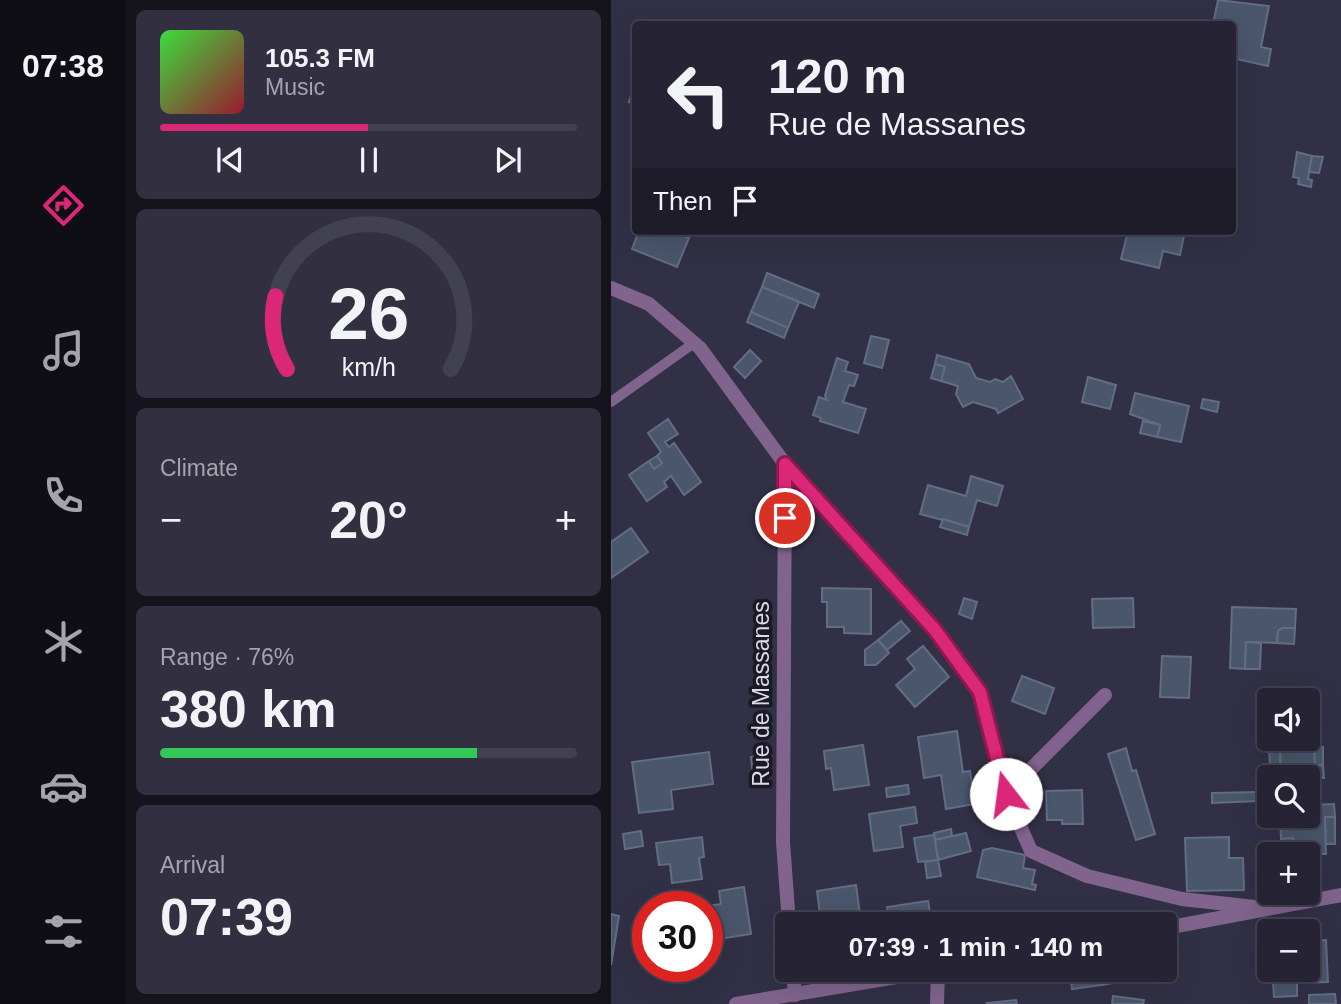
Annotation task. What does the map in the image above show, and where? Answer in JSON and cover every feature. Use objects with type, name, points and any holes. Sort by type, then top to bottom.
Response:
[{"type":"street","points":[[611,288],[649,304],[694,343],[785,464],[935,630],[980,692],[1006,794],[1031,851],[1087,876],[1182,899],[1269,909]]},
{"type":"street","name":"Rue de Massanes","points":[[785,464],[783,842],[788,912]]},
{"type":"street","points":[[1006,794],[1105,695]]},
{"type":"street","points":[[1177,926],[1341,895]]},
{"type":"street","points":[[794,982],[795,995]]},
{"type":"street","points":[[736,1004],[869,982]]},
{"type":"street","points":[[937,1004],[938,982]]},
{"type":"lane","points":[[611,402],[694,343]]},
{"type":"building","points":[[1218,0],[1269,6],[1261,47],[1271,49],[1268,66],[1236,59],[1236,21],[1214,21]]},
{"type":"building","points":[[1297,152],[1312,156],[1308,179],[1312,180],[1311,187],[1298,184],[1299,178],[1293,177]]},
{"type":"building","points":[[1312,156],[1323,157],[1319,173],[1309,172]]},
{"type":"building","points":[[637,235],[681,235],[689,238],[677,267],[632,249]]},
{"type":"building","points":[[1127,235],[1184,235],[1180,255],[1163,251],[1159,268],[1121,259]]},
{"type":"building","points":[[767,273],[819,294],[814,308],[762,287]]},
{"type":"building","points":[[762,287],[799,302],[788,328],[751,312]]},
{"type":"building","points":[[751,312],[788,328],[784,338],[747,322]]},
{"type":"building","points":[[871,336],[889,340],[882,368],[864,363]]},
{"type":"building","points":[[750,350],[761,361],[745,378],[734,367]]},
{"type":"building","points":[[937,355],[969,364],[976,378],[990,382],[995,379],[1003,382],[1011,376],[1023,399],[998,413],[996,409],[973,402],[963,407],[956,394],[958,386],[941,381],[945,367],[935,364]]},
{"type":"building","points":[[837,358],[848,362],[845,371],[858,375],[854,386],[849,385],[843,402],[866,409],[858,433],[820,421],[821,418],[813,415],[819,397],[827,400],[825,396]]},
{"type":"building","points":[[935,364],[945,367],[941,381],[931,378]]},
{"type":"building","points":[[1088,377],[1116,385],[1110,409],[1082,402]]},
{"type":"building","points":[[1135,393],[1189,406],[1181,442],[1157,437],[1160,425],[1130,414]]},
{"type":"building","points":[[1203,399],[1219,402],[1217,412],[1201,408]]},
{"type":"building","points":[[668,419],[678,434],[665,442],[669,447],[674,443],[701,482],[684,495],[671,476],[664,482],[667,487],[647,501],[629,475],[649,461],[654,469],[662,463],[657,456],[661,452],[648,433]]},
{"type":"building","points":[[1143,421],[1160,425],[1157,437],[1140,433]]},
{"type":"building","points":[[657,456],[662,463],[654,469],[649,461]]},
{"type":"building","points":[[971,476],[1003,486],[997,506],[977,500],[969,527],[920,514],[928,485],[966,496]]},
{"type":"building","points":[[943,519],[969,527],[967,535],[940,527]]},
{"type":"building","points":[[631,528],[648,552],[611,578],[611,542]]},
{"type":"building","points":[[822,588],[871,589],[871,634],[844,633],[844,627],[827,627],[827,602],[822,602]]},
{"type":"building","points":[[964,598],[977,602],[972,619],[959,614]]},
{"type":"building","points":[[1133,598],[1134,627],[1093,628],[1092,599]]},
{"type":"building","points":[[1232,607],[1296,609],[1295,628],[1282,628],[1278,631],[1277,643],[1246,642],[1245,669],[1230,668]]},
{"type":"building","points":[[901,621],[910,631],[887,650],[878,640]]},
{"type":"building","points":[[1282,628],[1295,628],[1294,644],[1277,643],[1278,631]]},
{"type":"building","points":[[878,640],[889,653],[876,665],[865,665],[865,650]]},
{"type":"building","points":[[1246,642],[1261,643],[1260,669],[1245,669]]},
{"type":"building","points":[[923,646],[949,677],[915,707],[896,685],[915,669],[907,659]]},
{"type":"building","points":[[1162,656],[1191,657],[1189,698],[1160,697]]},
{"type":"building","points":[[1022,676],[1054,688],[1045,714],[1012,701]]},
{"type":"building","points":[[957,731],[963,772],[970,771],[975,804],[946,809],[941,775],[924,778],[918,737]]},
{"type":"building","points":[[863,745],[869,785],[834,790],[831,768],[826,769],[824,751]]},
{"type":"building","points":[[1320,747],[1323,747],[1323,765],[1315,765],[1314,751],[1320,751]]},
{"type":"building","points":[[1126,748],[1132,771],[1136,770],[1155,834],[1136,840],[1108,754]]},
{"type":"building","points":[[1269,751],[1280,751],[1280,765],[1270,765]]},
{"type":"building","points":[[1280,751],[1315,751],[1315,765],[1281,765]]},
{"type":"building","points":[[709,752],[713,784],[671,790],[673,809],[639,813],[632,762]]},
{"type":"building","points":[[759,756],[760,767],[752,768],[751,757]]},
{"type":"building","points":[[1320,765],[1323,765],[1324,778],[1320,778]]},
{"type":"building","points":[[908,785],[909,794],[887,797],[886,788]]},
{"type":"building","points":[[1082,790],[1083,824],[1062,824],[1062,820],[1047,820],[1046,791]]},
{"type":"building","points":[[1257,792],[1257,801],[1212,803],[1212,793]]},
{"type":"building","points":[[1334,804],[1335,817],[1325,817],[1326,854],[1320,854],[1320,842],[1281,839],[1281,828],[1320,828],[1320,805]]},
{"type":"building","points":[[915,807],[917,823],[900,826],[903,847],[874,851],[869,814]]},
{"type":"building","points":[[1325,817],[1335,817],[1335,844],[1326,844]]},
{"type":"building","points":[[951,829],[952,836],[935,840],[934,833]]},
{"type":"building","points":[[641,831],[643,846],[625,849],[623,834]]},
{"type":"building","points":[[966,833],[971,851],[938,860],[935,840]]},
{"type":"building","points":[[934,835],[938,860],[918,862],[914,838]]},
{"type":"building","points":[[702,837],[704,857],[699,858],[702,879],[672,883],[670,864],[659,865],[656,843]]},
{"type":"building","points":[[1229,837],[1229,858],[1243,858],[1244,890],[1187,891],[1185,838]]},
{"type":"building","points":[[1293,838],[1293,842],[1281,842],[1281,839]]},
{"type":"building","points":[[992,848],[1025,855],[1023,868],[1035,870],[1032,884],[1036,885],[1035,890],[977,877],[983,850]]},
{"type":"building","points":[[938,860],[941,876],[927,878],[925,862]]},
{"type":"building","points":[[856,885],[860,912],[820,912],[817,891]]},
{"type":"building","points":[[744,887],[751,934],[723,938],[723,891],[719,891]]},
{"type":"building","points":[[928,901],[930,912],[888,912],[887,907]]},
{"type":"building","points":[[611,914],[619,916],[611,965]]},
{"type":"building","points":[[1320,940],[1326,940],[1328,982],[1297,983],[1297,996],[1274,997],[1273,982],[1320,982]]},
{"type":"building","points":[[1071,982],[1102,982],[1102,985],[1072,989]]},
{"type":"building","points":[[1335,994],[1336,1004],[1309,1004],[1309,995]]},
{"type":"building","points":[[1113,996],[1144,1000],[1143,1004],[1112,1004]]},
{"type":"building","points":[[1016,1000],[1017,1004],[987,1003]]},
{"type":"route","points":[[785,518],[785,464],[935,630],[980,692],[1006,794]]}]
